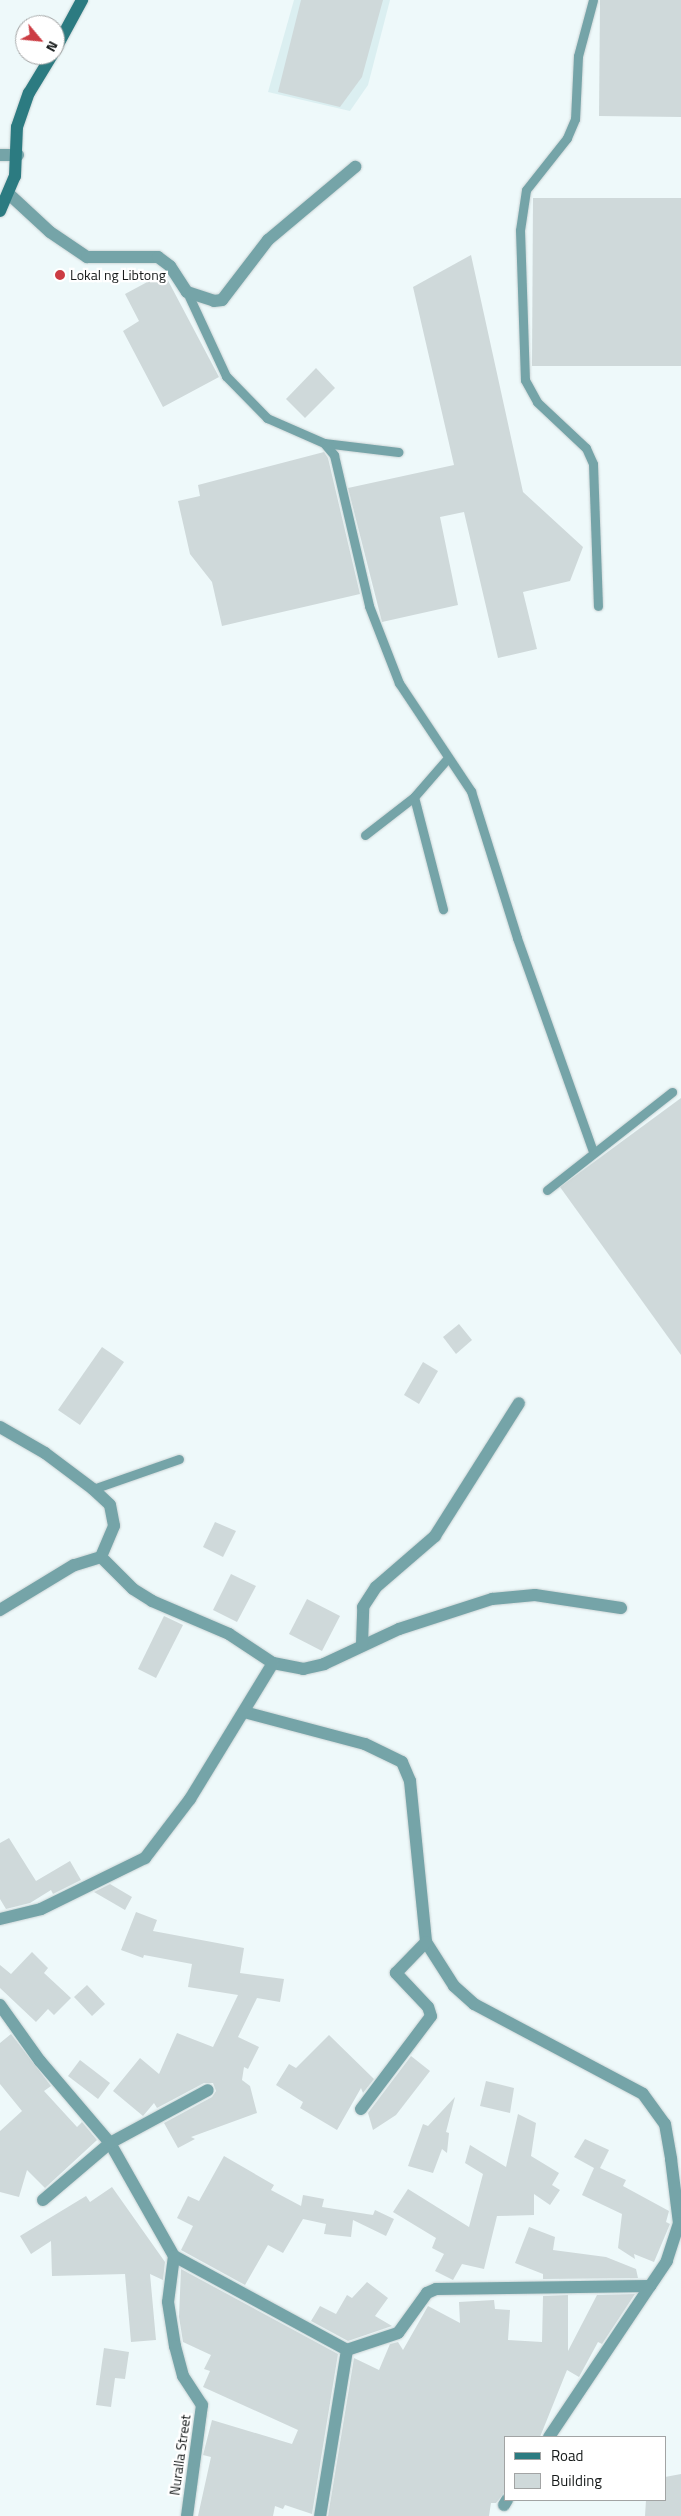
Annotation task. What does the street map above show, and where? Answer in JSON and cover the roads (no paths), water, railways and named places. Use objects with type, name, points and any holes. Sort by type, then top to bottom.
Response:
[{"type":"main road","points":[[65,31],[82,0]]},
{"type":"main road","points":[[0,211],[10,194],[18,155],[17,127],[29,93],[46,65]]},
{"type":"street","points":[[0,155],[18,155]]},
{"type":"street","points":[[10,194],[50,232],[87,257],[158,257],[170,266],[187,292],[214,301],[222,300],[268,240],[354,167]]},
{"type":"street","points":[[362,1644],[363,1607],[376,1587],[435,1536],[519,1403]]},
{"type":"street","points":[[0,1427],[45,1453],[93,1489],[110,1505],[114,1526],[102,1556]]},
{"type":"street","points":[[102,1556],[133,1589],[228,1634],[273,1663],[303,1669],[324,1664],[362,1644],[492,1599],[535,1595],[621,1608]]},
{"type":"street","points":[[0,1610],[74,1565],[102,1556]]},
{"type":"street","points":[[0,1919],[41,1909],[145,1858],[190,1799],[273,1663]]},
{"type":"street","points":[[244,1712],[365,1744],[402,1762],[410,1781],[426,1942],[454,1986],[474,2004],[643,2094],[664,2124],[679,2223],[667,2260],[550,2436]]},
{"type":"street","points":[[361,2109],[431,2016],[428,2007],[396,1973],[426,1942]]},
{"type":"street","points":[[0,2004],[40,2061],[110,2142],[174,2256],[347,2350],[398,2333],[426,2293],[436,2289],[650,2286]]},
{"type":"street","points":[[43,2200],[110,2142],[208,2090]]},
{"type":"street","name":"Nuralla Street","points":[[174,2256],[168,2302],[175,2346],[183,2376],[202,2405],[187,2516]]},
{"type":"street","points":[[320,2516],[347,2350]]},
{"type":"lane","points":[[593,0],[578,56],[575,120],[567,138],[526,190],[520,230],[525,380],[537,402],[586,448],[593,464],[596,479],[598,606]]},
{"type":"lane","points":[[187,292],[226,376],[267,418],[324,443],[398,452]]},
{"type":"lane","points":[[324,443],[334,455],[369,606],[399,683],[447,759],[471,791],[517,938],[593,1151]]},
{"type":"lane","points":[[365,835],[414,797],[447,759]]},
{"type":"lane","points":[[414,797],[443,909]]},
{"type":"lane","points":[[547,1190],[593,1151],[672,1092]]},
{"type":"lane","points":[[93,1489],[179,1458]]},
{"type":"place","name":"Lokal ng Libtong","points":[[60,275]]}]
